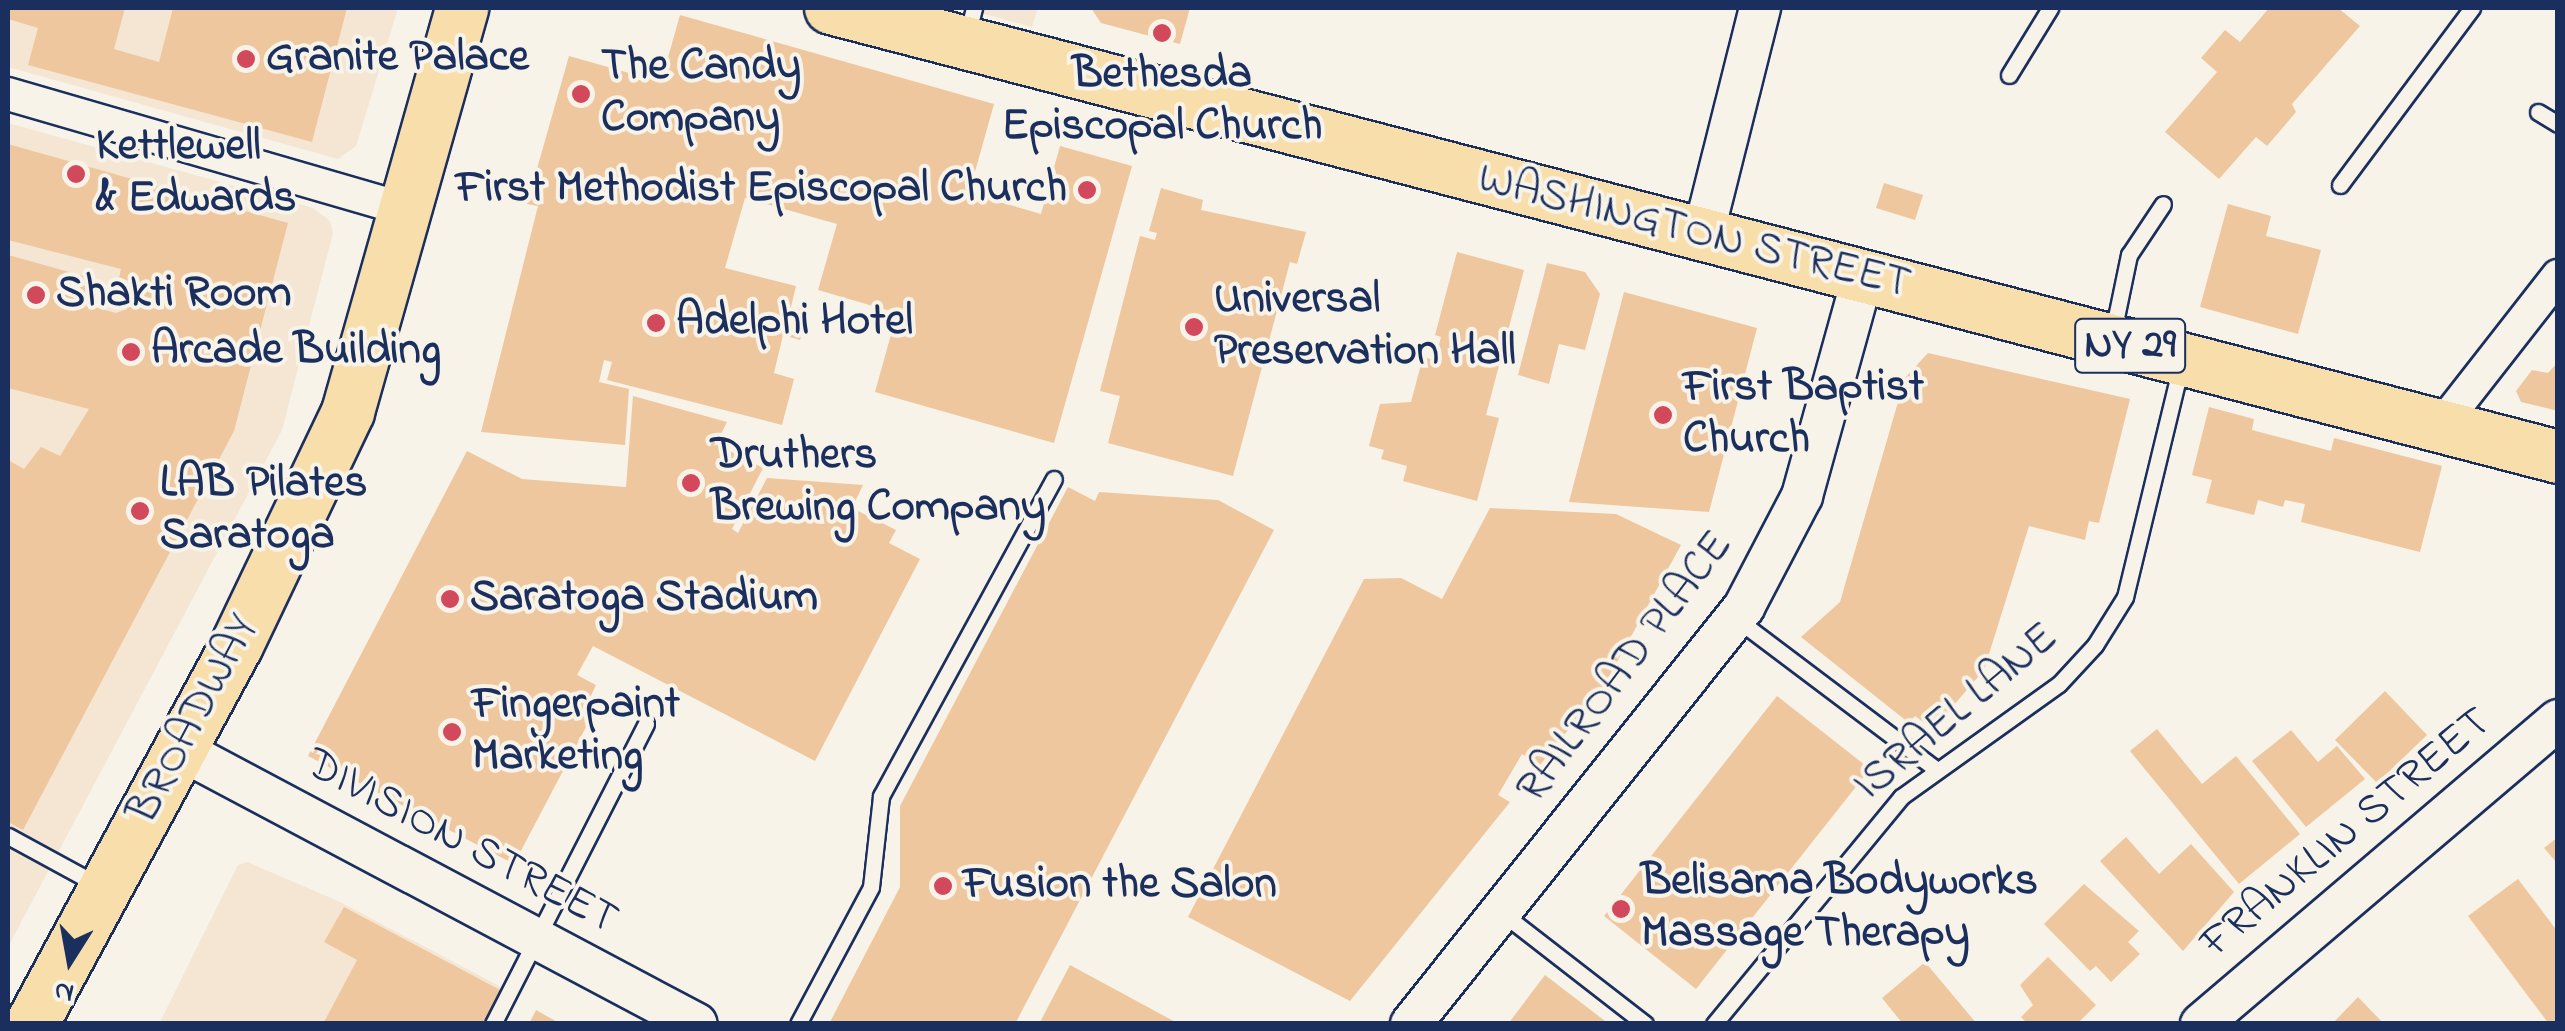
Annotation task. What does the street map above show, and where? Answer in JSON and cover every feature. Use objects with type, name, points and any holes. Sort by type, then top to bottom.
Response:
[{"type":"highway","name":"BROADWAY","points":[[32,1024],[237,645],[348,412],[462,8]]},
{"type":"highway","name":"WASHINGTON STREET","points":[[831,8],[970,26],[1702,234],[2558,458]]},
{"type":"street","points":[[1702,234],[1760,8]]},
{"type":"street","points":[[8,94],[406,210]]},
{"type":"street","name":"RAILROAD PLACE","points":[[1411,1024],[1735,618],[1802,496],[1863,276]]},
{"type":"street","points":[[2440,428],[2558,276]]},
{"type":"street","name":"FRANKLIN STREET","points":[[2201,1024],[2558,720]]},
{"type":"street","name":"DIVISION STREET","points":[[179,748],[536,942],[696,1024]]},
{"type":"lane","points":[[2009,75],[2050,8]]},
{"type":"lane","points":[[2340,185],[2472,8]]},
{"type":"lane","points":[[2538,112],[2558,124]]},
{"type":"lane","points":[[2111,341],[2130,255],[2164,204]]},
{"type":"lane","name":"ISRAEL LANE","points":[[1714,1024],[1901,797],[2059,684],[2096,645],[2125,597],[2183,360]]},
{"type":"lane","points":[[798,1024],[870,887],[881,796],[1054,480]]},
{"type":"lane","points":[[1735,618],[1937,770]]},
{"type":"lane","points":[[494,1024],[646,724]]},
{"type":"lane","points":[[8,836],[104,888]]},
{"type":"lane","points":[[1500,912],[1645,1024]]},
{"type":"shaded area","points":[[8,8],[398,8],[356,146],[338,159],[8,67]]},
{"type":"shaded area","points":[[963,8],[1038,8],[1032,27]]},
{"type":"shaded area","points":[[8,123],[313,208],[330,221],[333,233],[282,430],[8,947]]},
{"type":"shaded area","points":[[247,862],[338,901],[503,988],[488,1023],[159,1024],[238,865]]},
{"type":"building","points":[[8,8],[125,8],[114,49],[159,62],[173,8],[347,8],[312,142],[28,65],[38,28],[8,19]]},
{"type":"building","name":"Bethesda Episcopal Church","points":[[1091,8],[1190,8],[1180,44],[1101,23]]},
{"type":"building","points":[[2269,8],[2338,8],[2360,26],[2292,104],[2296,112],[2267,146],[2256,137],[2219,179],[2165,132],[2217,72],[2201,58],[2225,30],[2240,42]]},
{"type":"building","points":[[680,15],[994,104],[969,193],[1041,214],[1060,146],[1132,166],[1054,443],[875,392],[897,313],[818,290],[837,224],[745,198],[725,268],[796,286],[791,307],[808,312],[800,340],[783,335],[774,373],[794,379],[782,425],[607,380],[612,362],[604,360],[599,382],[629,389],[625,445],[481,432],[538,206],[527,204],[569,56],[661,82]]},
{"type":"building","points":[[8,144],[288,223],[234,431],[23,830],[8,822],[8,460],[24,469],[41,447],[60,456],[89,409],[8,388],[8,255],[98,280],[90,306],[116,313],[127,309],[134,282],[119,278],[121,269],[8,240]]},
{"type":"building","points":[[1884,183],[1923,195],[1915,220],[1876,208]]},
{"type":"building","name":"Universal Preservation Hall","points":[[1161,188],[1203,200],[1201,210],[1306,232],[1297,264],[1290,262],[1233,476],[1108,443],[1120,396],[1100,391],[1140,236],[1155,240],[1157,233],[1149,231]]},
{"type":"building","points":[[2228,204],[2271,216],[2266,236],[2321,250],[2298,334],[2200,307]]},
{"type":"building","points":[[1457,252],[1524,270],[1486,415],[1499,418],[1477,501],[1403,481],[1407,466],[1381,459],[1384,450],[1369,446],[1380,404],[1411,402],[1423,357],[1435,360],[1441,337],[1435,335]]},
{"type":"building","points":[[1547,263],[1585,272],[1600,294],[1585,350],[1559,344],[1549,384],[1518,375]]},
{"type":"building","name":"First Baptist Church","points":[[1624,292],[1757,328],[1709,512],[1569,502]]},
{"type":"building","points":[[1928,353],[2130,399],[2099,523],[2089,521],[2085,540],[2029,526],[1984,670],[1933,729],[1915,716],[1909,723],[1801,637],[1840,602],[1905,378]]},
{"type":"building","points":[[2558,362],[2558,411],[2521,402],[2516,391],[2532,370],[2548,373]]},
{"type":"building","points":[[633,396],[727,422],[716,444],[763,468],[732,529],[738,533],[767,478],[863,485],[852,508],[896,530],[889,543],[920,559],[815,761],[593,646],[577,675],[596,685],[587,704],[596,708],[514,864],[308,756],[467,451],[522,479],[626,487]]},
{"type":"building","points":[[2209,407],[2254,419],[2252,430],[2331,451],[2334,438],[2442,466],[2420,552],[2301,522],[2305,504],[2285,500],[2283,507],[2258,500],[2254,515],[2206,503],[2212,480],[2192,475]]},
{"type":"building","points":[[1068,487],[1095,501],[1099,492],[1218,500],[1274,530],[1015,1024],[829,1024],[900,887],[900,806]]},
{"type":"building","points":[[1490,508],[1616,514],[1681,545],[1605,684],[1540,765],[1522,754],[1498,795],[1510,802],[1350,1001],[1188,917],[1364,579],[1401,578],[1442,599]]},
{"type":"building","points":[[2385,691],[2427,735],[2377,783],[2335,740]]},
{"type":"building","points":[[1777,696],[1870,769],[1696,989],[1604,916]]},
{"type":"building","points":[[2157,729],[2202,784],[2236,756],[2300,834],[2239,884],[2130,751]]},
{"type":"building","points":[[2291,730],[2318,762],[2337,746],[2365,779],[2306,827],[2252,761]]},
{"type":"building","points":[[2126,837],[2159,874],[2191,844],[2234,892],[2183,951],[2100,861]]},
{"type":"building","points":[[2558,837],[2558,864],[2544,848]]},
{"type":"building","points":[[2518,879],[2558,932],[2558,1024],[2549,1024],[2468,916]]},
{"type":"building","points":[[2084,884],[2139,931],[2128,942],[2140,954],[2111,982],[2096,966],[2090,971],[2044,924]]},
{"type":"building","points":[[344,907],[502,991],[485,1024],[323,1024],[357,960],[324,942]]},
{"type":"building","points":[[2048,957],[2096,1005],[2077,1024],[2028,1024],[2021,1017],[2033,1005],[2020,985]]},
{"type":"building","points":[[1925,962],[1977,1024],[1903,1024],[1882,998]]},
{"type":"building","points":[[1070,965],[1179,1024],[1039,1024]]},
{"type":"building","points":[[1545,975],[1609,1024],[1508,1024]]},
{"type":"building","points":[[2358,997],[2384,1024],[2332,1024]]},
{"type":"building","points":[[536,1010],[561,1024],[529,1024]]},
{"type":"place","name":"Bethesda Episcopal Church","points":[[1162,33]]},
{"type":"place","name":"Granite Palace","points":[[246,59]]},
{"type":"place","name":"The Candy Company","points":[[581,94]]},
{"type":"place","name":"Kettlewell & Edwards","points":[[76,174]]},
{"type":"place","name":"First Methodist Episcopal Church","points":[[1087,190]]},
{"type":"place","name":"Shakti Room","points":[[36,295]]},
{"type":"place","name":"Adelphi Hotel","points":[[656,323]]},
{"type":"place","name":"Universal Preservation Hall","points":[[1194,327]]},
{"type":"place","name":"Arcade Building","points":[[131,352]]},
{"type":"place","name":"First Baptist Church","points":[[1663,415]]},
{"type":"place","name":"Druthers Brewing Company","points":[[691,483]]},
{"type":"place","name":"LAB Pilates Saratoga","points":[[140,511]]},
{"type":"place","name":"Saratoga Stadium","points":[[450,599]]},
{"type":"place","name":"Fingerpaint Marketing","points":[[452,732]]},
{"type":"place","name":"Fusion the Salon","points":[[943,886]]},
{"type":"place","name":"Belisama Bodyworks Massage Therapy","points":[[1621,909]]}]
